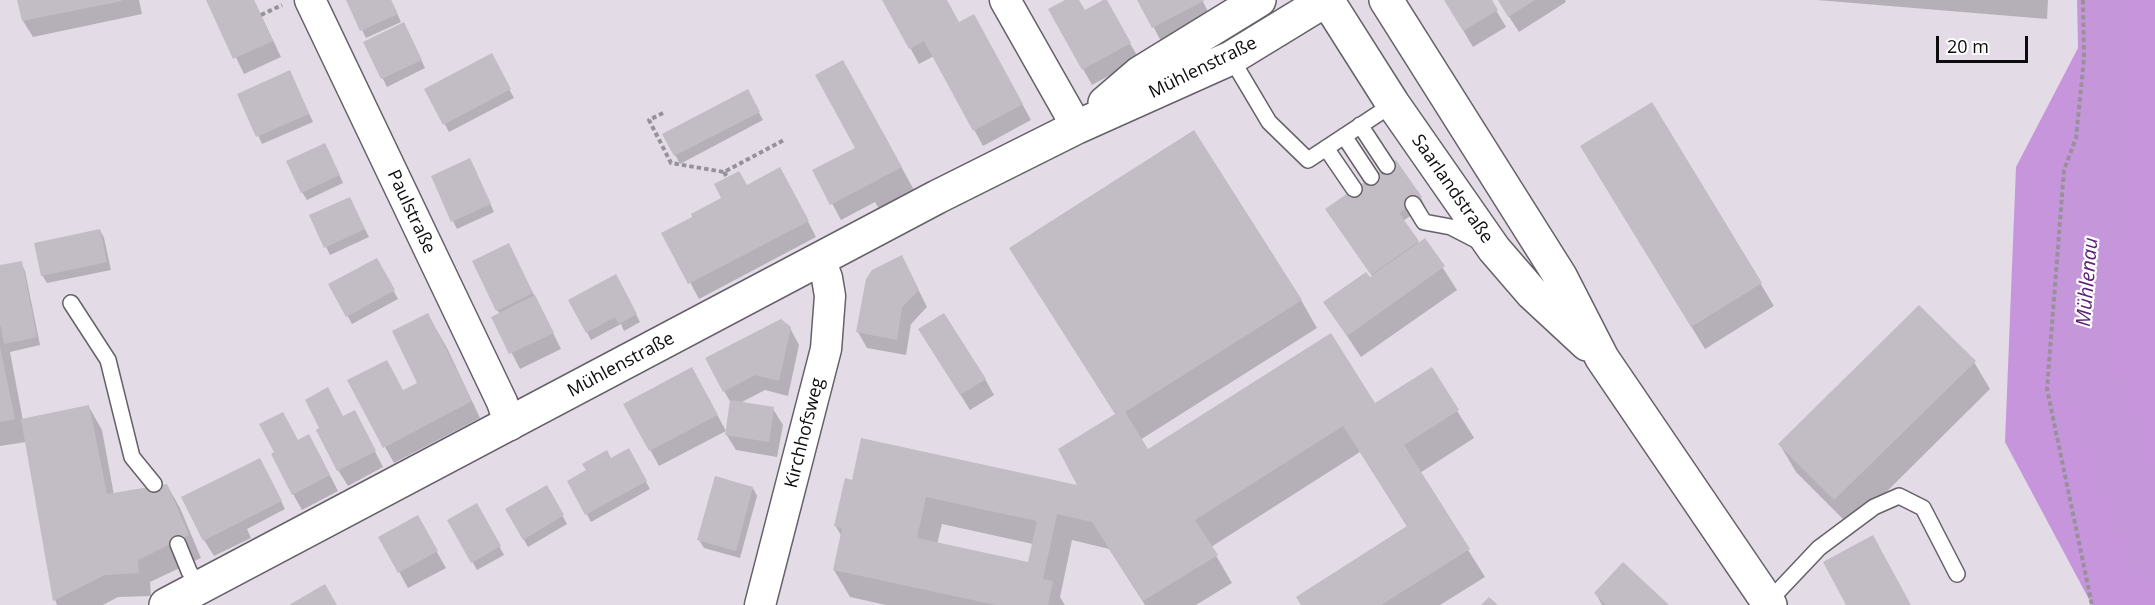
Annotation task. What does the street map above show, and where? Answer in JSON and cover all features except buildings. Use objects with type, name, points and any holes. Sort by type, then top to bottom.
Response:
[{"type":"main road","name":"Mühlenstraße","points":[[1077,128],[1140,73],[1259,0]]},
{"type":"main road","name":"Mühlenstraße","points":[[166,605],[510,425],[937,197],[1077,128],[1231,58],[1327,0]]},
{"type":"main road","name":"Saarlandstraße","points":[[1327,0],[1393,104],[1494,249],[1532,294],[1602,358]]},
{"type":"main road","name":"Saarlandstraße","points":[[1386,0],[1560,276],[1602,358],[1769,603]]},
{"type":"street","points":[[1005,0],[1077,128]]},
{"type":"street","name":"Paulstraße","points":[[298,2],[502,402],[510,425]]},
{"type":"street","name":"Kirchhofsweg","points":[[760,605],[826,349],[830,296],[827,278],[820,259]]},
{"type":"lane","points":[[1231,58],[1269,122],[1308,160],[1393,104]]},
{"type":"lane","points":[[1360,125],[1387,166]]},
{"type":"lane","points":[[1344,136],[1371,177]]},
{"type":"lane","points":[[1326,148],[1354,189]]},
{"type":"lane","points":[[1413,204],[1424,222],[1451,227],[1494,249]]},
{"type":"lane","points":[[71,303],[108,360],[132,457],[154,484]]},
{"type":"lane","points":[[1769,603],[1819,548],[1874,507],[1899,496],[1923,508],[1957,574]]},
{"type":"lane","points":[[178,544],[199,588]]},
{"type":"path","points":[[2083,0],[2084,59],[2076,138],[2064,170],[2047,389],[2092,605]]},
{"type":"path","points":[[261,15],[298,2]]},
{"type":"path","points":[[663,113],[649,120],[671,163],[724,172],[784,140]]},
{"type":"path","points":[[724,172],[727,177]]},
{"type":"shaded area","points":[[2103,0],[2155,0],[2155,605],[2092,605],[2005,442],[2016,167]]},
{"type":"waterway","name":"Mühlenau","points":[[2105,0],[2108,138],[2085,275],[2083,355],[2155,553]]}]
